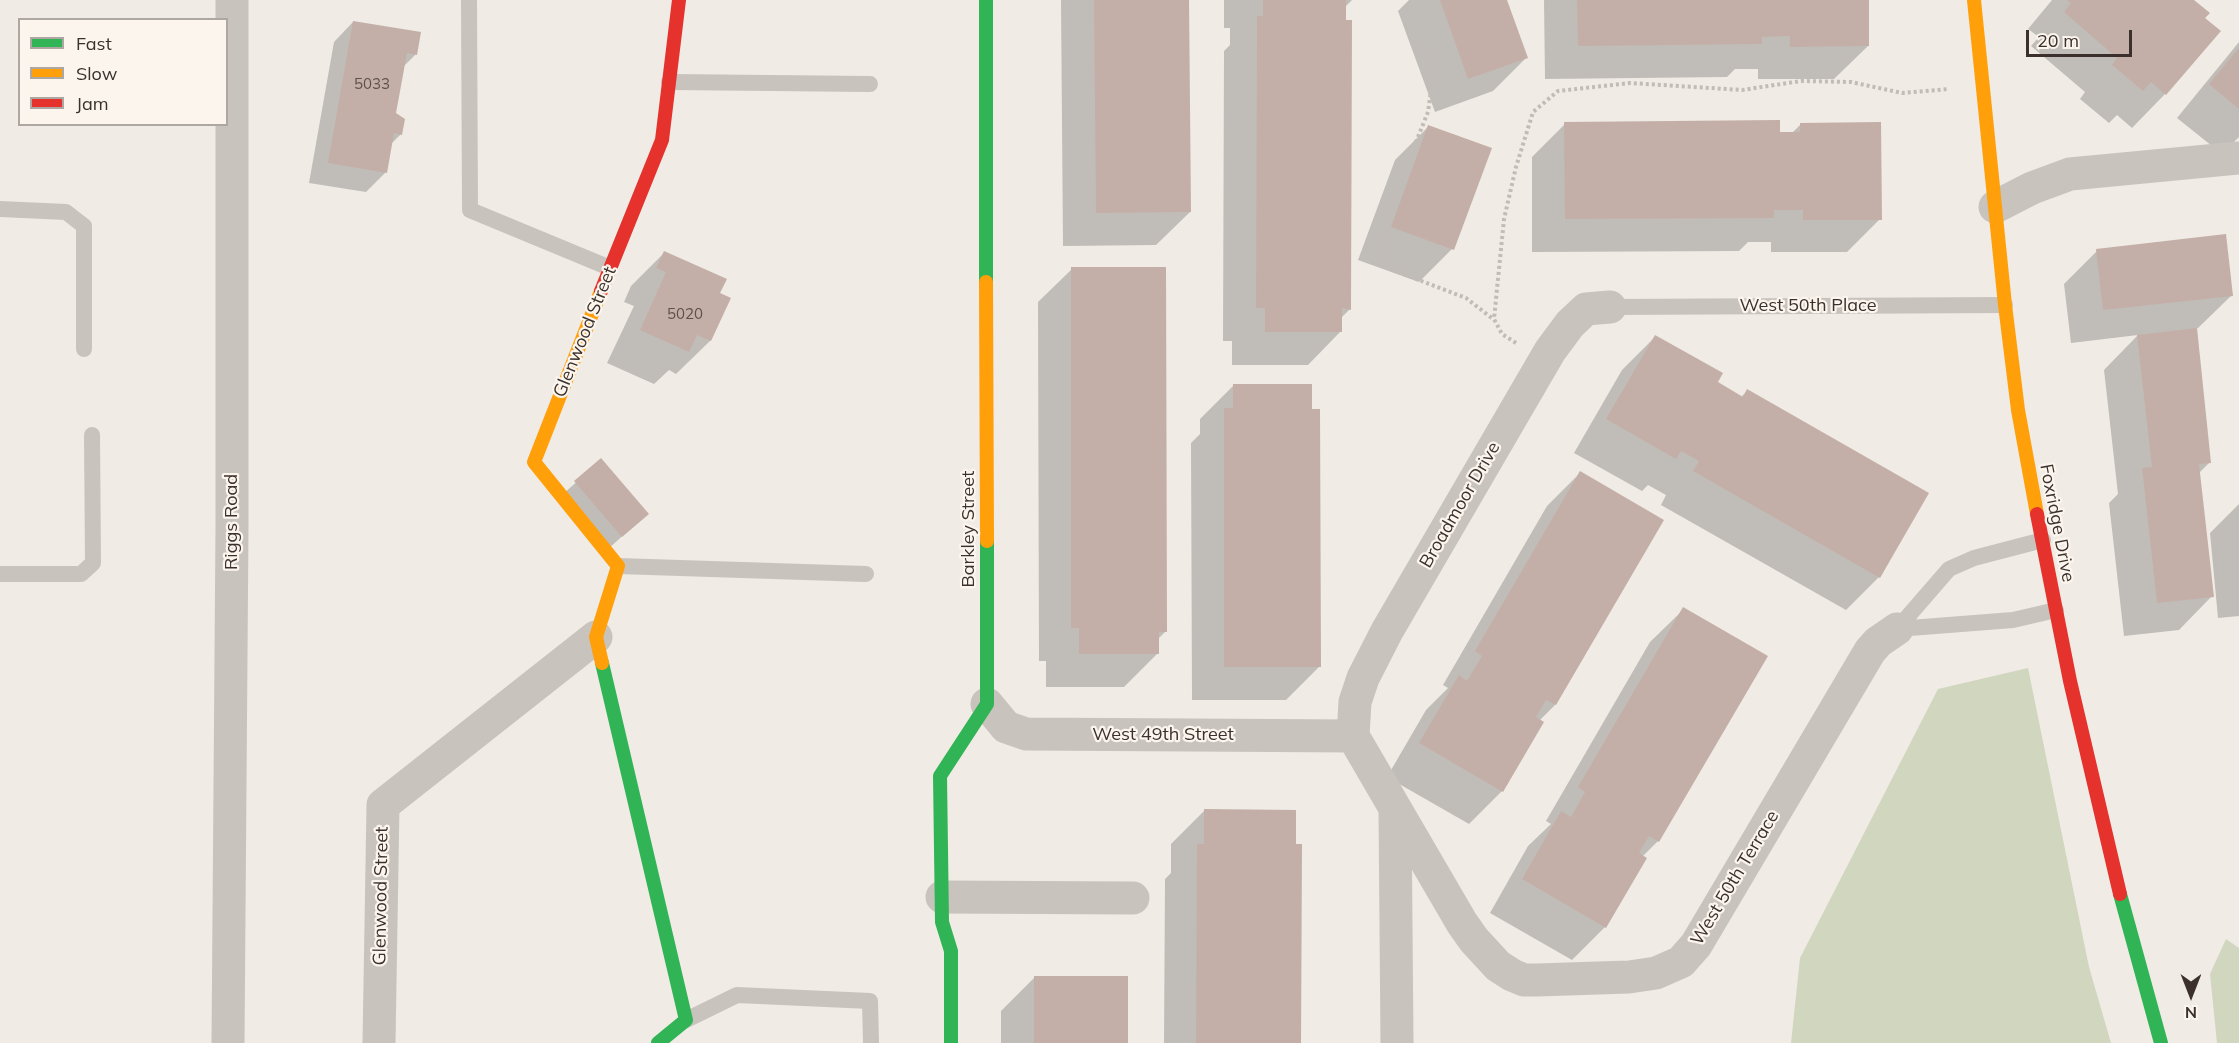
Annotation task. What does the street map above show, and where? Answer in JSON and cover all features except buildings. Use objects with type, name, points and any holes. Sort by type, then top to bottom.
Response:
[{"type":"street","name":"Riggs Road","points":[[228,1043],[232,527],[232,0]]},
{"type":"street","name":"Glenwood Street","points":[[618,566],[534,462],[662,140],[679,0]]},
{"type":"street","name":"Barkley Street","points":[[986,0],[987,704]]},
{"type":"street","name":"Foxridge Drive","points":[[1974,0],[2018,410],[2070,681],[2119,889],[2161,1043]]},
{"type":"street","points":[[1995,207],[2032,188],[2070,174],[2239,158]]},
{"type":"street","name":"Broadmoor Drive","points":[[1353,736],[1355,702],[1363,678],[1387,631],[1550,351],[1570,324],[1586,309],[1610,307]]},
{"type":"street","points":[[618,566],[596,637],[686,1020],[658,1043]]},
{"type":"street","name":"West 50th Terrace","points":[[1353,736],[1474,940],[1498,966],[1524,980],[1537,981],[1629,977],[1656,973],[1682,962],[1696,945],[1869,651],[1897,629]]},
{"type":"street","name":"Glenwood Street","points":[[379,1043],[382,805],[596,637]]},
{"type":"street","name":"West 49th Street","points":[[987,704],[1006,728],[1026,734],[1353,736]]},
{"type":"street","points":[[951,1043],[951,951],[942,922],[940,776],[987,704]]},
{"type":"street","points":[[1395,808],[1397,1043]]},
{"type":"street","points":[[942,897],[1132,898]]},
{"type":"lane","points":[[469,0],[470,210],[610,268]]},
{"type":"lane","points":[[669,82],[870,84]]},
{"type":"lane","points":[[0,209],[66,212],[84,226],[84,348]]},
{"type":"lane","name":"West 50th Place","points":[[1610,307],[2005,305]]},
{"type":"lane","points":[[0,574],[81,574],[93,563],[92,435]]},
{"type":"lane","points":[[1897,629],[1949,569],[1974,558],[2043,540]]},
{"type":"lane","points":[[618,566],[866,574]]},
{"type":"lane","points":[[1897,629],[2013,620],[2056,610]]},
{"type":"lane","points":[[686,1020],[737,995],[870,1001],[871,1043]]},
{"type":"path","points":[[1424,0],[1424,53],[1433,77],[1428,111],[1397,189],[1384,242],[1390,269],[1467,298],[1494,319],[1502,334],[1519,344]]},
{"type":"path","points":[[1494,319],[1504,219],[1516,167],[1533,111],[1558,91],[1630,83],[1742,90],[1801,81],[1851,82],[1902,93],[1952,88]]},
{"type":"green space","points":[[2028,668],[2089,967],[2111,1043],[1791,1043],[1800,958],[1938,689]]},
{"type":"green space","points":[[2226,939],[2239,948],[2239,1043],[2217,1043],[2210,974]]},
{"type":"traffic: fast","points":[[986,0],[986,282]]},
{"type":"traffic: fast","points":[[951,1043],[951,951],[942,922],[940,776],[987,704],[987,541]]},
{"type":"traffic: fast","points":[[602,663],[686,1020],[658,1043]]},
{"type":"traffic: fast","points":[[2120,894],[2161,1043]]},
{"type":"traffic: slow","points":[[1974,0],[2005,305],[2018,410],[2037,514]]},
{"type":"traffic: slow","points":[[986,282],[987,541]]},
{"type":"traffic: slow","points":[[601,291],[534,462],[618,566],[596,637],[602,663]]},
{"type":"traffic: jam","points":[[601,291],[662,140],[679,0]]},
{"type":"traffic: jam","points":[[2037,514],[2070,681],[2120,894]]}]
